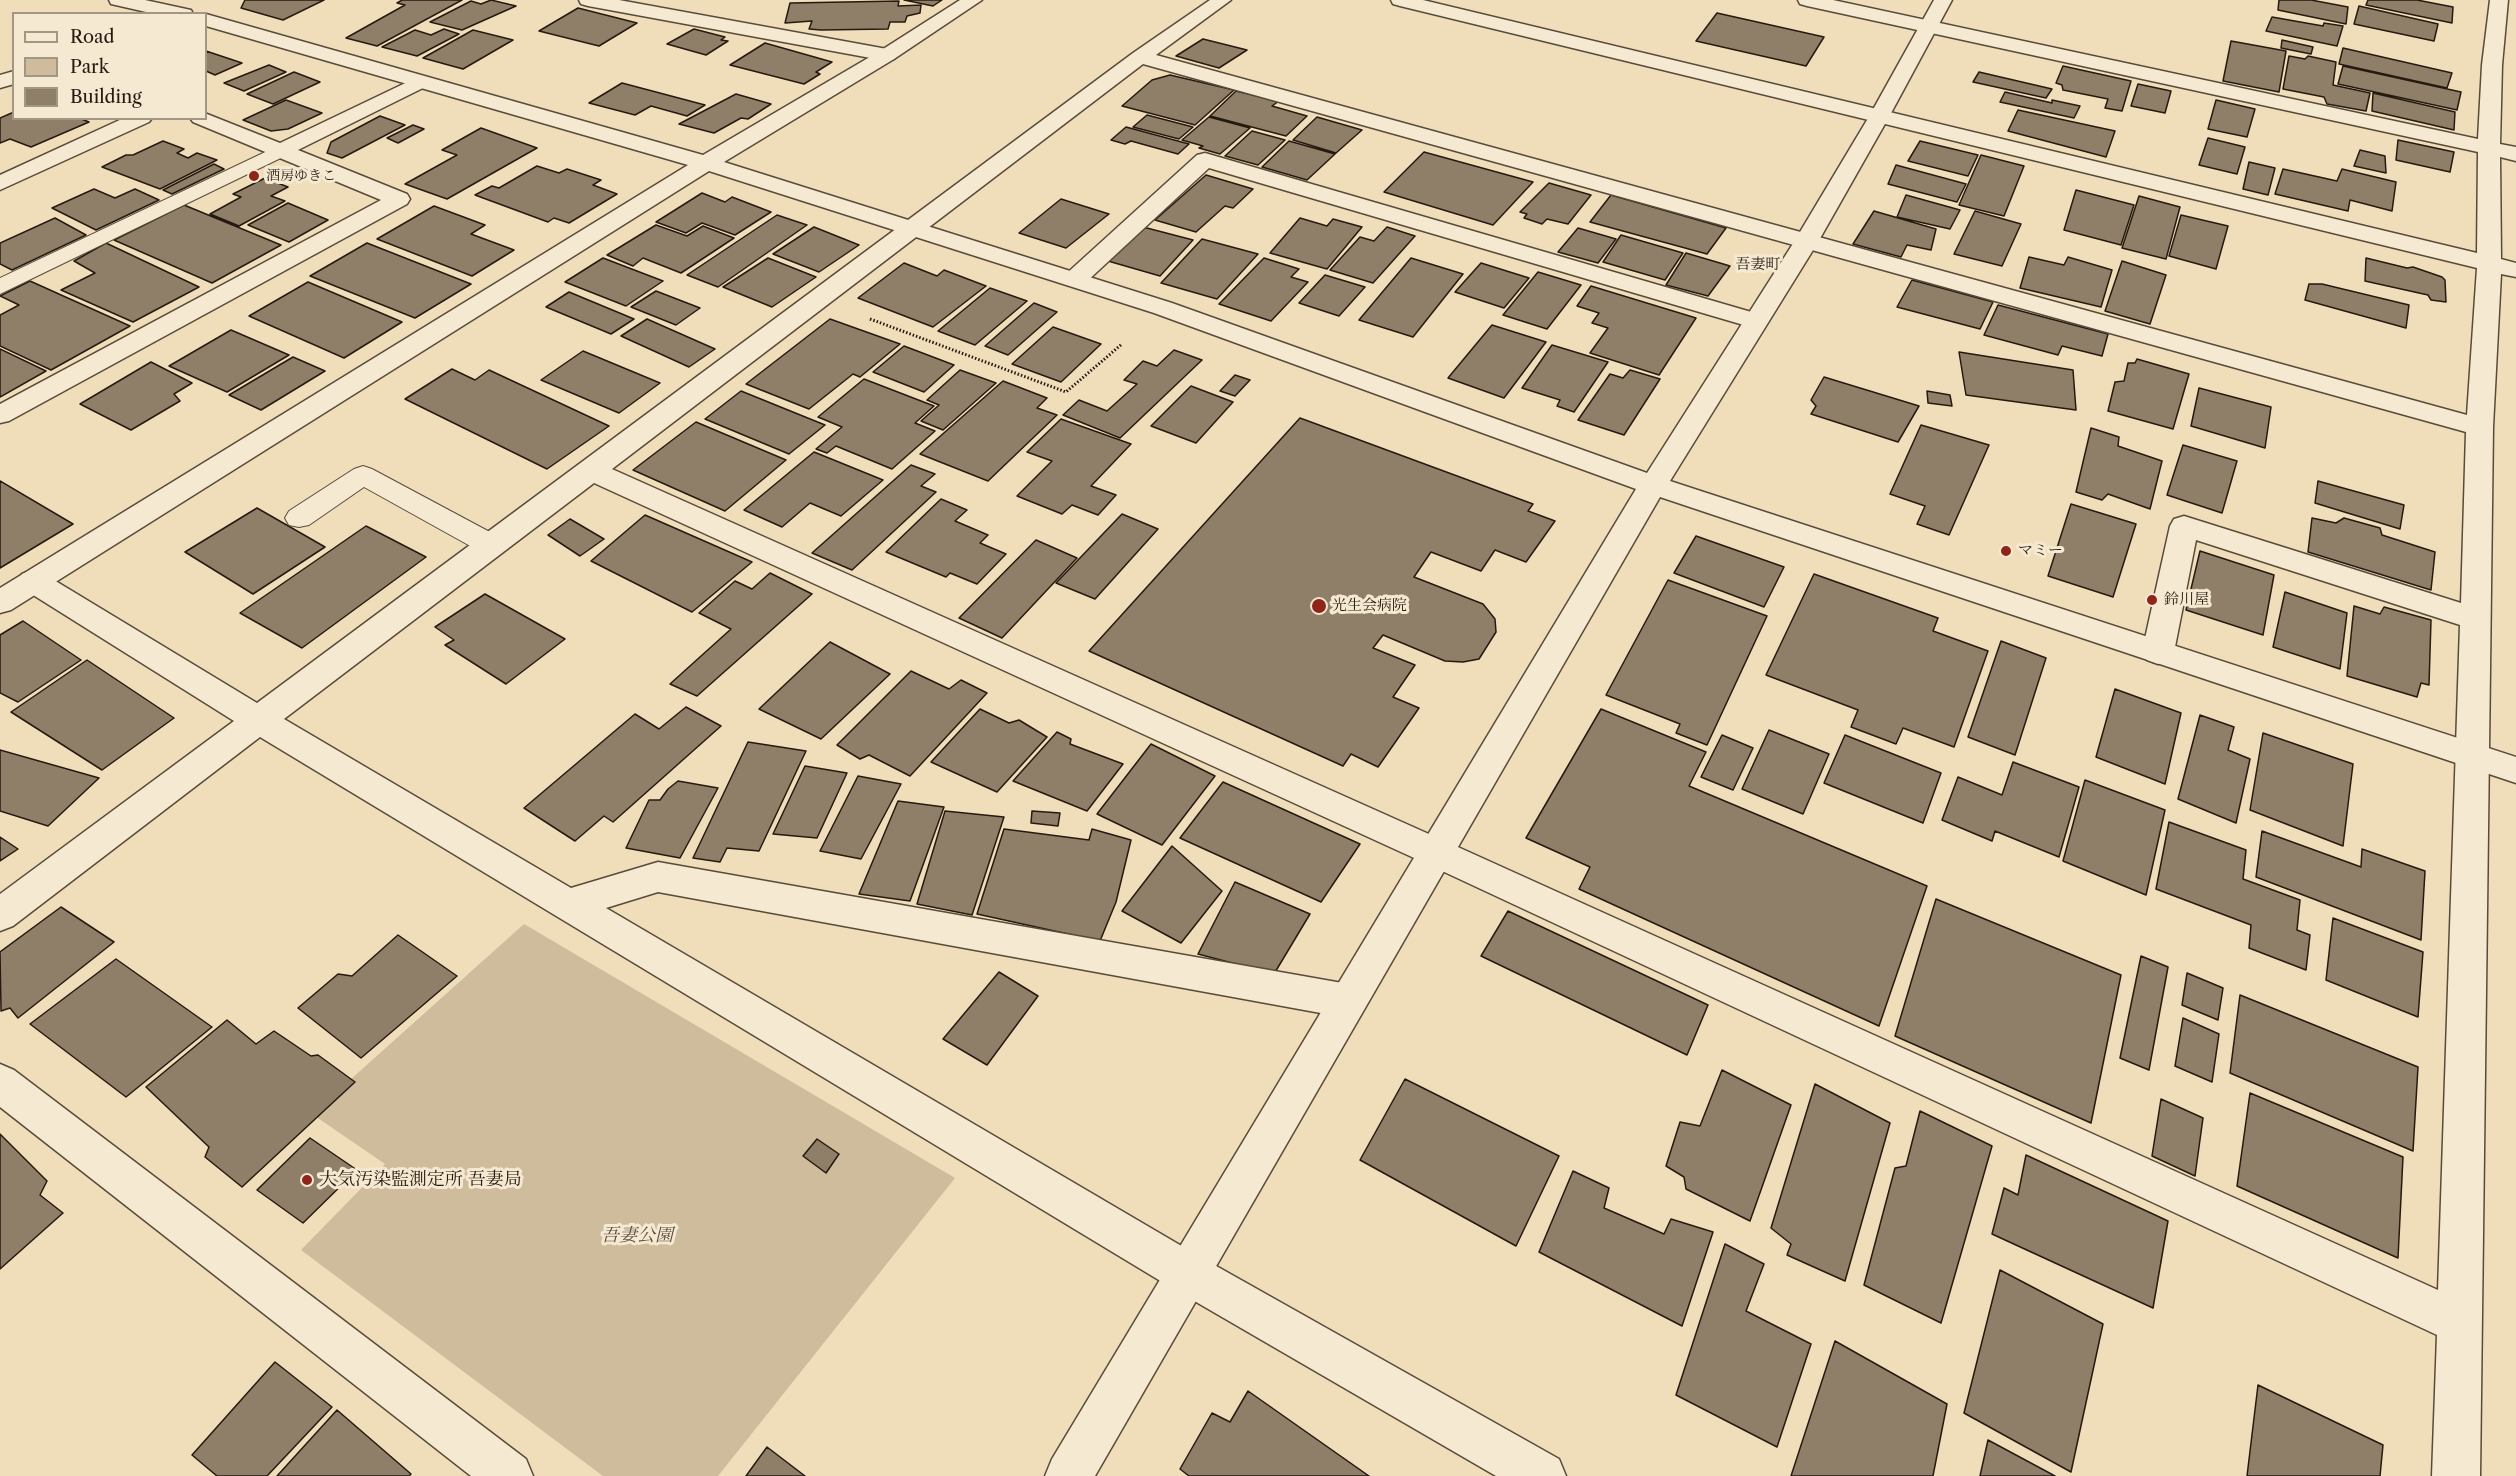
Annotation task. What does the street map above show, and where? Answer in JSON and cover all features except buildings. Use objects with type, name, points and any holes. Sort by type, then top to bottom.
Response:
[{"type":"street","points":[[118,0],[172,12]]},
{"type":"street","points":[[179,12],[202,0]]},
{"type":"street","points":[[588,0],[887,56]]},
{"type":"street","points":[[0,602],[706,163],[887,56],[973,0]]},
{"type":"street","points":[[0,915],[1140,57],[1222,0]]},
{"type":"street","points":[[1400,0],[2502,267]]},
{"type":"street","points":[[1807,0],[1935,13],[2502,151]]},
{"type":"street","points":[[2456,1476],[2480,427],[2502,267],[2505,39],[2499,0]]},
{"type":"street","points":[[1070,1476],[1653,485],[1806,242],[1880,115],[1935,13]]},
{"type":"street","points":[[207,20],[706,163],[1075,279],[1163,308],[1653,485],[2516,770]]},
{"type":"street","points":[[1140,57],[2480,427]]},
{"type":"street","points":[[280,151],[420,82]]},
{"type":"street","points":[[0,183],[138,120]]},
{"type":"street","points":[[0,415],[399,199],[205,120]]},
{"type":"street","points":[[1075,279],[1205,160],[1756,321]]},
{"type":"street","points":[[590,470],[1437,853],[2459,1322]]},
{"type":"street","points":[[2158,652],[2184,526],[2477,619]]},
{"type":"street","points":[[33,581],[258,720],[1188,1273],[1542,1476]]},
{"type":"street","points":[[569,904],[658,877],[1348,1001]]},
{"type":"street","points":[[0,1083],[509,1476]]},
{"type":"lane","points":[[0,287],[280,151]]},
{"type":"lane","points":[[299,518],[363,475],[491,545]]},
{"type":"path","points":[[817,299],[1066,392],[1163,308]]},
{"type":"green space","name":"吾妻公園","points":[[524,924],[955,1178],[718,1476],[603,1476],[301,1250],[385,1164],[312,1114]]},
{"type":"place","name":"酒房ゆきこ","points":[[254,176]]},
{"type":"place","name":"マミー","points":[[2006,551]]},
{"type":"place","name":"鈴川屋","points":[[2152,600]]},
{"type":"place","name":"光生会病院","points":[[1319,606]]},
{"type":"place","name":"大気汚染監測定所 吾妻局","points":[[307,1180]]},
{"type":"district","name":"吾妻町","points":[[1758,265]]}]
